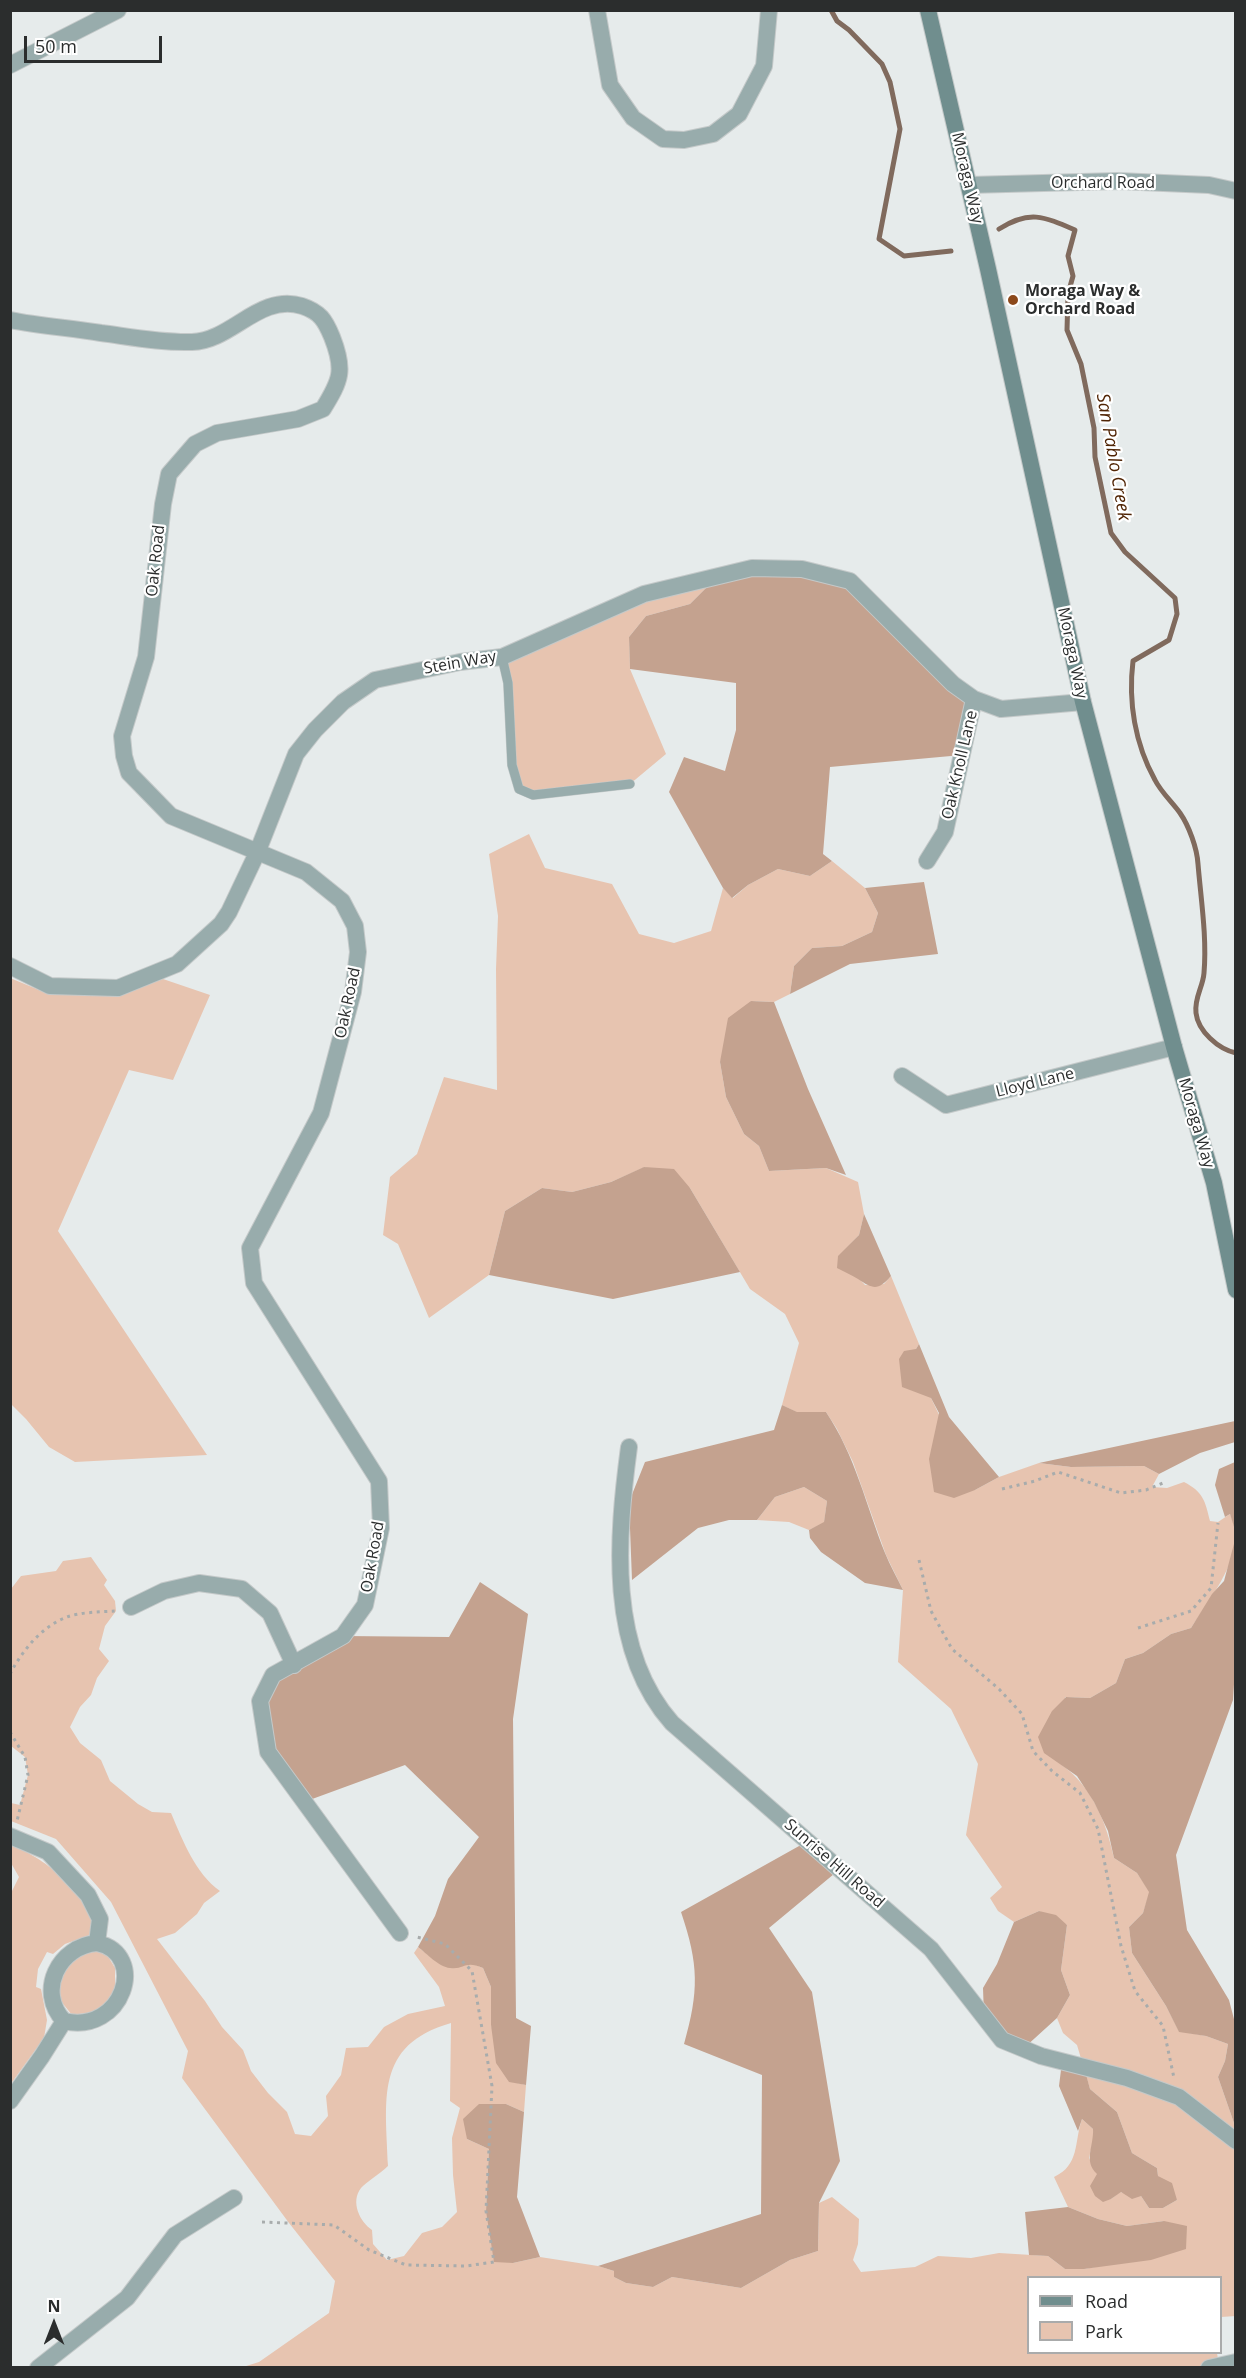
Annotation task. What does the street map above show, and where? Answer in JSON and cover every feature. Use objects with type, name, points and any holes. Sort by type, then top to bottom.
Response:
[{"type":"main road","name":"Moraga Way","points":[[928,10],[1083,702],[1174,1047],[1214,1183],[1236,1290]]},
{"type":"street","points":[[10,65],[118,10]]},
{"type":"street","points":[[597,10],[610,85],[633,118],[663,139],[684,140],[713,134],[739,114],[764,66],[769,10]]},
{"type":"street","name":"Orchard Road","points":[[969,185],[1118,181],[1209,184],[1236,191]]},
{"type":"street","name":"Oak Road","points":[[10,320],[164,341],[195,342],[218,334],[266,307],[291,303],[315,310],[328,326],[339,356],[340,378],[323,409],[298,419],[217,433],[195,444],[169,474],[163,504],[146,657],[122,736],[129,773],[171,816],[306,872],[342,901],[354,926],[358,952],[353,992],[321,1113],[250,1248],[254,1283],[379,1481],[381,1528],[365,1605],[343,1636],[273,1675],[260,1701],[268,1752],[400,1933]]},
{"type":"street","name":"Stein Way","points":[[10,966],[50,986],[117,988],[177,964],[221,924],[235,901],[257,853],[297,754],[315,730],[343,702],[375,680],[460,662],[502,657],[644,594],[752,568],[802,569],[850,581],[953,684],[974,699],[1001,709],[1083,702]]},
{"type":"street","name":"Oak Knoll Lane","points":[[927,861],[945,832],[974,699]]},
{"type":"street","name":"Lloyd Lane","points":[[902,1076],[946,1105],[1174,1047]]},
{"type":"street","name":"Sunrise Hill Road","points":[[629,1447],[620,1523],[620,1579],[627,1629],[643,1677],[657,1706],[672,1723],[932,1949],[1002,2040],[1041,2056],[1127,2078],[1179,2097],[1236,2140]]},
{"type":"street","points":[[131,1607],[164,1591],[199,1583],[242,1589],[270,1614],[294,1665]]},
{"type":"street","points":[[12,1836],[48,1852],[88,1895],[100,1919],[97,1943]]},
{"type":"street","points":[[97,1943],[112,1950],[121,1960],[124,1980],[122,1991],[114,2006],[100,2018],[77,2024],[64,2021],[53,2004],[51,1987],[58,1966],[70,1952],[82,1946],[97,1943]]},
{"type":"street","points":[[10,2101],[31,2074],[64,2021]]},
{"type":"street","points":[[38,2367],[126,2298],[175,2235],[234,2198]]},
{"type":"lane","points":[[502,657],[508,683],[512,765],[519,789],[533,795],[630,784]]},
{"type":"path","points":[[1002,1490],[1059,1472],[1121,1493],[1146,1490],[1163,1483]]},
{"type":"path","points":[[1138,1628],[1191,1611],[1211,1588],[1218,1522]]},
{"type":"path","points":[[919,1560],[930,1611],[952,1649],[999,1689],[1022,1714],[1034,1751],[1052,1771],[1080,1793],[1098,1828],[1121,1946],[1136,1990],[1163,2026],[1179,2097]]},
{"type":"path","points":[[10,1674],[28,1647],[47,1629],[68,1617],[131,1607]]},
{"type":"path","points":[[10,1732],[26,1756],[28,1775],[12,1836]]},
{"type":"path","points":[[262,2222],[334,2225],[369,2250],[405,2265],[466,2266],[494,2262],[486,2211],[492,2086],[472,1971],[445,1944],[400,1933]]},
{"type":"green space","points":[[717,577],[690,604],[646,616],[629,637],[630,669],[666,754],[630,784],[533,795],[519,789],[502,657],[534,641]]},
{"type":"green space","points":[[529,834],[545,868],[612,884],[639,934],[674,943],[711,931],[723,888],[733,898],[748,885],[778,869],[810,876],[832,861],[865,888],[878,913],[872,932],[842,946],[812,948],[794,966],[790,994],[774,1002],[751,1001],[720,1062],[726,1097],[744,1134],[759,1146],[769,1171],[826,1168],[858,1182],[864,1214],[859,1235],[839,1256],[865,1285],[884,1284],[891,1276],[919,1344],[916,1349],[931,1398],[975,1490],[999,1477],[1039,1463],[1071,1467],[1144,1466],[1159,1474],[1152,1487],[1167,1488],[1184,1482],[1195,1489],[1205,1502],[1210,1521],[1218,1522],[1230,1514],[1235,1532],[1232,1557],[1213,1595],[1191,1628],[1171,1634],[1143,1653],[1125,1659],[1116,1683],[1090,1698],[1065,1697],[1062,1765],[1082,1784],[1097,1807],[1114,1858],[1137,1873],[1150,1892],[1143,1913],[1129,1927],[1132,1953],[1179,2031],[1206,2036],[1228,2044],[1225,2061],[1218,2077],[1235,2126],[1236,2316],[1222,2317],[1222,2276],[1027,2276],[1027,2354],[1217,2354],[1219,2365],[1209,2368],[243,2367],[259,2362],[329,2313],[335,2281],[289,2223],[182,2078],[188,2051],[111,1902],[56,1839],[11,1821],[11,1803],[20,1805],[28,1775],[25,1757],[11,1746],[11,1589],[21,1576],[56,1571],[63,1561],[91,1557],[107,1580],[104,1585],[115,1601],[116,1611],[105,1626],[99,1649],[109,1661],[97,1678],[91,1695],[80,1707],[70,1727],[80,1743],[101,1760],[110,1781],[138,1804],[152,1812],[171,1813],[197,1866],[211,1884],[220,1891],[204,1903],[197,1914],[175,1933],[157,1939],[222,2027],[243,2050],[251,2071],[287,2112],[295,2134],[311,2136],[328,2116],[326,2096],[341,2075],[346,2048],[368,2047],[384,2027],[408,2014],[445,2006],[439,1987],[414,1953],[418,1947],[436,1961],[471,1963],[483,1968],[491,1987],[491,2025],[509,2081],[526,2085],[524,2112],[506,2104],[467,2139],[489,2149],[486,2211],[513,2263],[540,2257],[598,2266],[614,2271],[614,2277],[626,2283],[653,2287],[672,2277],[741,2288],[790,2260],[818,2251],[819,2203],[832,2197],[859,2219],[858,2244],[853,2260],[861,2272],[915,2267],[938,2256],[971,2258],[999,2253],[1048,2256],[1065,2269],[1084,2269],[1117,2263],[1164,2221],[1127,2226],[1098,2219],[1068,2207],[1054,2177],[1068,2166],[1072,2159],[1082,2119],[1093,2129],[1089,2158],[1111,2199],[1120,2192],[1141,2196],[1149,2208],[1163,2208],[1177,2200],[1158,2176],[1157,2168],[1132,2153],[1117,2112],[1090,2089],[1077,2045],[1063,2033],[1057,2018],[1070,1995],[1061,1970],[1067,1925],[1039,1911],[1014,1922],[998,1911],[990,1898],[1002,1887],[966,1835],[978,1764],[951,1709],[898,1662],[903,1590],[886,1555],[853,1462],[826,1412],[796,1412],[782,1405],[799,1343],[785,1314],[750,1289],[690,1188],[645,1167],[611,1182],[572,1192],[542,1188],[505,1211],[489,1275],[429,1318],[398,1244],[383,1235],[390,1177],[417,1154],[444,1077],[497,1090],[498,916],[489,854]],"holes":[[[451,2023],[450,2101],[460,2108],[452,2138],[457,2212],[442,2227],[422,2233],[404,2256],[387,2260],[373,2244],[372,2230],[360,2217],[356,2199],[361,2188],[388,2166],[387,2098],[390,2078],[397,2061],[408,2045],[426,2033]]]},
{"type":"green space","points":[[10,978],[49,994],[109,996],[163,979],[210,995],[173,1080],[129,1070],[58,1231],[207,1455],[75,1462],[49,1447],[11,1404]]},
{"type":"green space","points":[[804,1487],[827,1501],[824,1523],[809,1530],[789,1522],[757,1520],[775,1497]]},
{"type":"green space","points":[[11,1845],[46,1864],[70,1884],[87,1906],[91,1920],[90,1935],[65,1944],[53,1954],[47,1952],[38,1969],[36,1987],[41,1989],[47,2020],[44,2038],[10,2085],[10,1895],[19,1877],[11,1863]]},
{"type":"green space","points":[[89,1950],[106,1953],[115,1968],[115,1989],[105,2004],[94,2012],[72,2015],[60,2000],[59,1981],[71,1961]]},
{"type":"shaded area","points":[[752,568],[850,581],[974,699],[962,755],[830,767],[823,854],[832,861],[810,876],[778,869],[748,885],[732,898],[723,888],[669,792],[684,757],[725,771],[736,730],[736,683],[630,669],[629,637],[646,616],[690,604],[717,577]]},
{"type":"shaded area","points":[[924,882],[938,954],[850,964],[790,994],[794,966],[812,948],[842,946],[872,932],[878,913],[865,888]]},
{"type":"shaded area","points":[[751,1001],[774,1002],[808,1089],[846,1175],[826,1168],[769,1171],[759,1146],[744,1134],[726,1097],[720,1062],[728,1018]]},
{"type":"shaded area","points":[[644,1167],[674,1169],[690,1188],[740,1272],[613,1299],[489,1275],[505,1211],[542,1188],[572,1192],[611,1182]]},
{"type":"shaded area","points":[[864,1214],[891,1276],[875,1287],[837,1268],[838,1256],[859,1235]]},
{"type":"shaded area","points":[[919,1344],[949,1417],[999,1477],[954,1498],[934,1492],[929,1459],[939,1413],[931,1398],[902,1387],[899,1359],[904,1351],[916,1349]]},
{"type":"shaded area","points":[[782,1405],[797,1412],[826,1412],[845,1445],[885,1553],[903,1590],[865,1583],[821,1552],[810,1538],[809,1530],[824,1522],[827,1501],[804,1487],[775,1497],[757,1520],[729,1520],[698,1528],[632,1580],[629,1502],[645,1462],[774,1430]]},
{"type":"shaded area","points":[[1235,1421],[1235,1442],[1200,1453],[1159,1474],[1144,1466],[1071,1467],[1039,1463]]},
{"type":"shaded area","points":[[1235,1462],[1235,1530],[1230,1514],[1225,1517],[1215,1485],[1219,1469]]},
{"type":"shaded area","points":[[1235,1540],[1236,1653],[1233,1700],[1176,1855],[1187,1930],[1229,2000],[1235,2023],[1235,2126],[1218,2077],[1225,2061],[1228,2044],[1206,2036],[1179,2032],[1166,2006],[1132,1953],[1129,1927],[1143,1913],[1149,1892],[1137,1873],[1114,1858],[1108,1831],[1094,1802],[1077,1776],[1044,1753],[1038,1737],[1052,1711],[1066,1697],[1090,1698],[1116,1683],[1125,1659],[1143,1653],[1171,1634],[1191,1628],[1212,1594],[1224,1581]]},
{"type":"shaded area","points":[[480,1582],[528,1614],[513,1719],[516,2018],[531,2026],[526,2085],[509,2082],[496,2063],[491,2025],[491,1987],[483,1968],[472,1965],[446,1967],[418,1947],[435,1916],[448,1879],[479,1837],[405,1765],[304,1802],[268,1752],[260,1701],[273,1675],[343,1636],[449,1637]]},
{"type":"shaded area","points":[[808,1841],[840,1869],[769,1928],[812,1992],[840,2161],[819,2203],[818,2251],[790,2260],[741,2288],[672,2277],[653,2287],[626,2283],[614,2277],[614,2271],[598,2266],[761,2214],[762,2075],[684,2044],[692,2008],[695,1978],[691,1948],[681,1912]]},
{"type":"shaded area","points":[[1039,1911],[1056,1915],[1067,1925],[1061,1970],[1070,1995],[1057,2018],[1024,2048],[984,2016],[983,1988],[997,1964],[1014,1922]]},
{"type":"shaded area","points":[[1062,2062],[1084,2067],[1090,2089],[1117,2112],[1132,2153],[1157,2168],[1158,2176],[1172,2183],[1177,2200],[1163,2208],[1149,2208],[1141,2196],[1132,2199],[1121,2192],[1103,2202],[1095,2196],[1090,2186],[1097,2174],[1090,2159],[1093,2129],[1082,2119],[1078,2131],[1059,2086]]},
{"type":"shaded area","points":[[479,2104],[506,2104],[524,2112],[517,2197],[540,2257],[513,2263],[494,2262],[486,2211],[489,2149],[467,2139],[463,2119]]},
{"type":"shaded area","points":[[1068,2207],[1098,2219],[1127,2226],[1164,2221],[1187,2226],[1186,2249],[1151,2260],[1084,2269],[1065,2269],[1048,2256],[1029,2255],[1025,2212]]},
{"type":"waterway","name":"San Pablo Creek","points":[[831,10],[837,21],[882,64],[890,82],[900,129],[879,239],[904,256],[951,251]]},
{"type":"waterway","name":"San Pablo Creek","points":[[999,229],[1019,219],[1036,217],[1054,221],[1075,230],[1068,256],[1073,276],[1068,294],[1067,330],[1081,364],[1094,428],[1095,457],[1111,533],[1125,552],[1175,598],[1177,614],[1169,640],[1133,661],[1132,707],[1142,752],[1148,766],[1160,789],[1183,818],[1196,851],[1205,946],[1203,978],[1197,997],[1198,1020],[1210,1038],[1222,1048],[1236,1053]]},
{"type":"place","name":"Moraga Way & Orchard Road","points":[[1013,300]]}]
